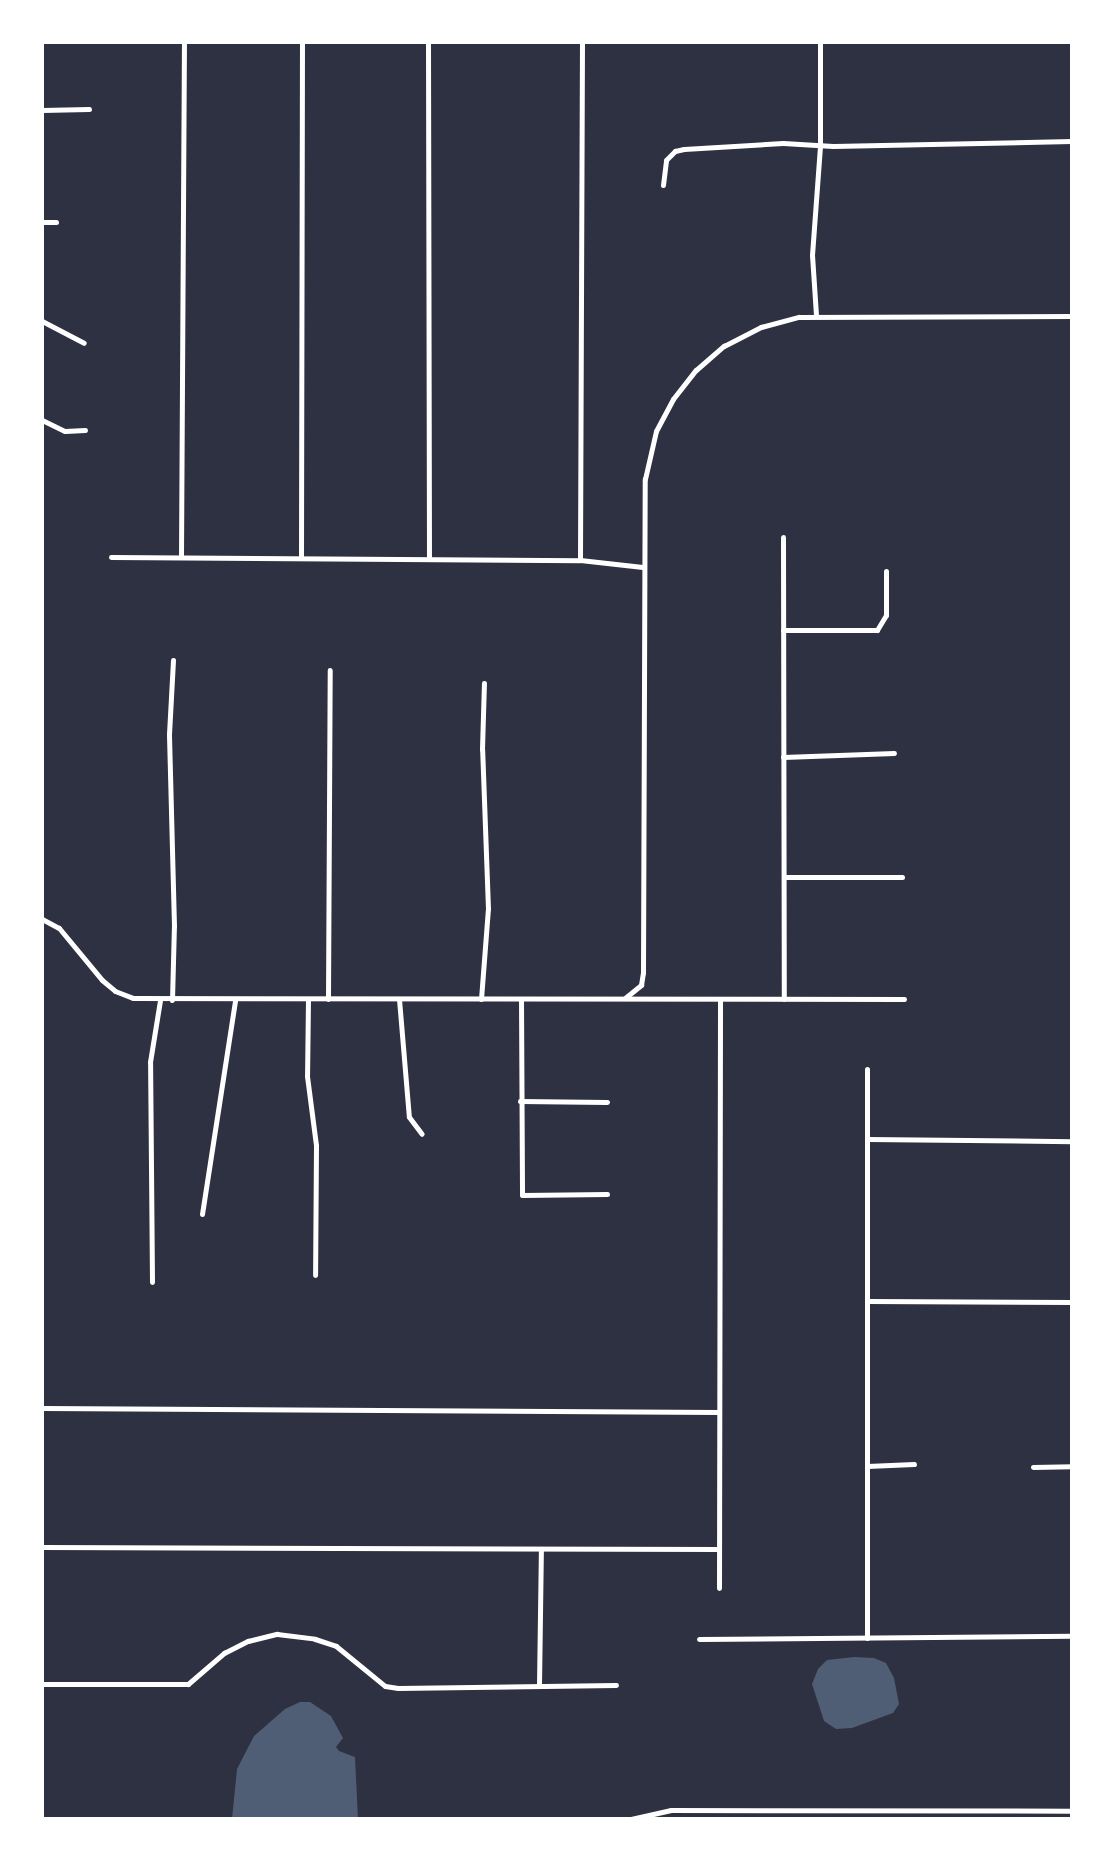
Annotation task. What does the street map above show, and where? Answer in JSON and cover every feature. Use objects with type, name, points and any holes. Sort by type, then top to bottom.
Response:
[{"type":"street","points":[[181,557],[184,42]]},
{"type":"street","points":[[301,558],[302,42]]},
{"type":"street","points":[[428,42],[429,559]]},
{"type":"street","points":[[580,560],[582,42]]},
{"type":"street","points":[[816,315],[812,255],[820,145],[820,42]]},
{"type":"street","points":[[42,110],[89,109]]},
{"type":"street","points":[[663,185],[666,160],[675,151],[684,149],[772,143],[1072,141]]},
{"type":"street","points":[[42,222],[56,222]]},
{"type":"street","points":[[625,998],[641,985],[643,973],[645,479],[656,431],[684,384],[724,346],[776,322],[816,315],[1072,316]]},
{"type":"street","points":[[42,321],[84,343]]},
{"type":"street","points":[[42,420],[65,431],[85,430]]},
{"type":"street","points":[[783,537],[784,999]]},
{"type":"street","points":[[111,557],[580,560],[643,567]]},
{"type":"street","points":[[783,630],[869,632],[881,628],[886,615],[886,571]]},
{"type":"street","points":[[172,1000],[174,926],[169,734],[173,660]]},
{"type":"street","points":[[328,999],[330,670]]},
{"type":"street","points":[[481,999],[488,909],[482,749],[484,683]]},
{"type":"street","points":[[783,757],[894,753]]},
{"type":"street","points":[[784,877],[902,877]]},
{"type":"street","points":[[42,919],[59,928],[115,991],[133,998],[904,999]]},
{"type":"street","points":[[308,999],[307,1076],[316,1145],[315,1275]]},
{"type":"street","points":[[399,999],[409,1117],[422,1134]]},
{"type":"street","points":[[521,999],[522,1195],[607,1194]]},
{"type":"street","points":[[719,1588],[720,999]]},
{"type":"street","points":[[152,1282],[150,1062],[160,1000]]},
{"type":"street","points":[[202,1214],[235,1000]]},
{"type":"street","points":[[867,1069],[867,1638]]},
{"type":"street","points":[[520,1101],[607,1102]]},
{"type":"street","points":[[867,1139],[1072,1141]]},
{"type":"street","points":[[867,1301],[1072,1302]]},
{"type":"street","points":[[42,1408],[719,1412]]},
{"type":"street","points":[[867,1466],[914,1464]]},
{"type":"street","points":[[1033,1467],[1072,1466]]},
{"type":"street","points":[[42,1547],[719,1549]]},
{"type":"street","points":[[539,1686],[541,1549]]},
{"type":"street","points":[[42,1684],[173,1687],[188,1684],[224,1653],[248,1641],[277,1634],[315,1639],[336,1646],[385,1686],[616,1685]]},
{"type":"street","points":[[699,1639],[1072,1636]]},
{"type":"street","points":[[631,1819],[671,1810],[1072,1811]]},
{"type":"water","points":[[874,1658],[886,1663],[894,1678],[899,1704],[893,1713],[852,1728],[836,1729],[824,1721],[812,1684],[818,1669],[827,1660]]},
{"type":"water","points":[[300,1702],[310,1702],[331,1716],[343,1738],[336,1747],[355,1757],[358,1819],[232,1819],[237,1769],[254,1736],[285,1709]]}]
